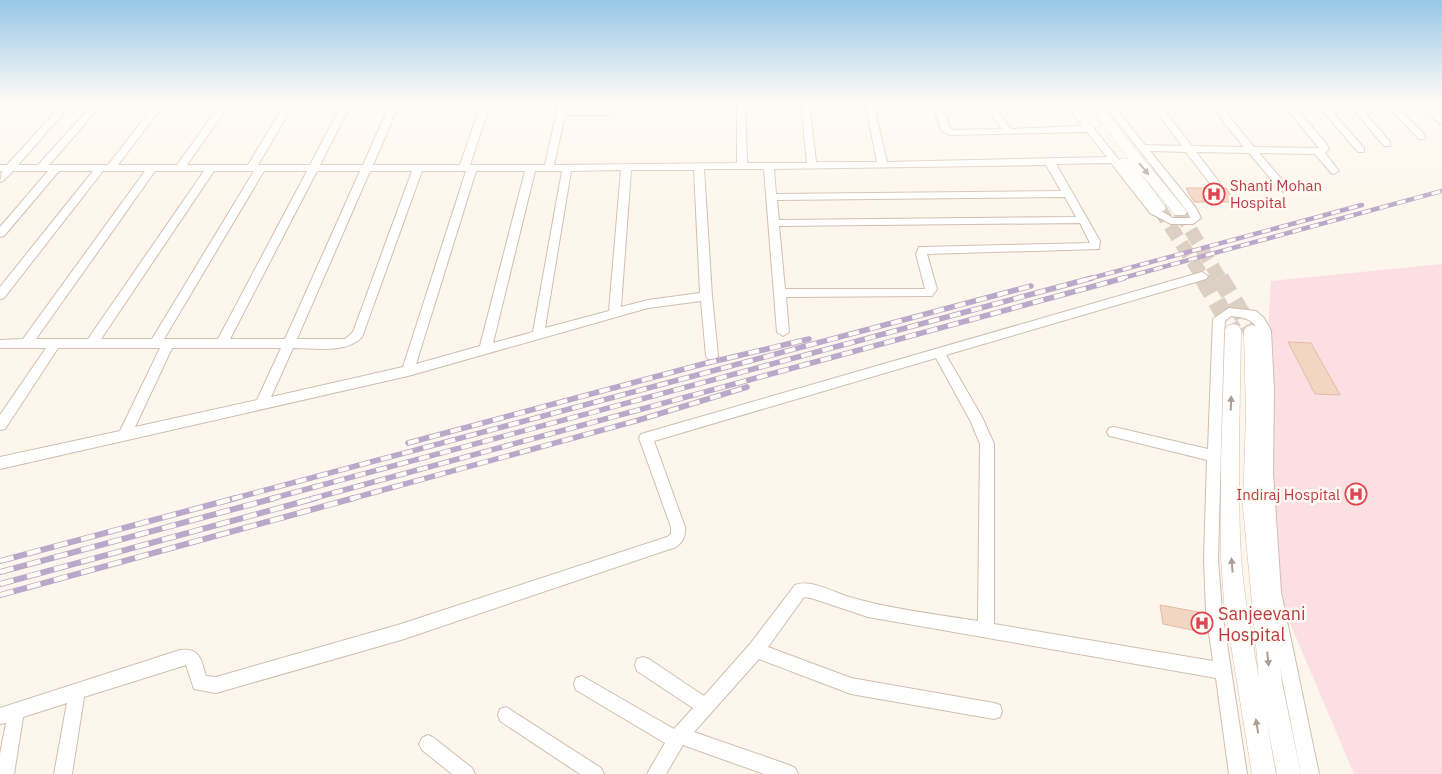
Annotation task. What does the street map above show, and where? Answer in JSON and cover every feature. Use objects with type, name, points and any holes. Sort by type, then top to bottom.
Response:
[{"type":"street","points":[[0,179],[5,168],[34,138]]},
{"type":"street","points":[[41,168],[68,138]]},
{"type":"street","points":[[0,296],[131,138]]},
{"type":"street","points":[[181,167],[201,138]]},
{"type":"street","points":[[125,434],[162,344],[272,138]]},
{"type":"street","points":[[221,344],[329,138]]},
{"type":"street","points":[[262,403],[380,138]]},
{"type":"street","points":[[408,372],[477,138]]},
{"type":"street","points":[[549,168],[555,138]]},
{"type":"street","points":[[742,138],[742,166]]},
{"type":"street","points":[[809,138],[812,166]]},
{"type":"street","points":[[877,138],[883,165]]},
{"type":"street","points":[[1096,138],[1147,204],[1160,216],[1176,222],[1194,221],[1196,218],[1192,210],[1136,138]]},
{"type":"street","points":[[1106,138],[1159,208]]},
{"type":"street","points":[[1119,138],[1180,212]]},
{"type":"street","points":[[1180,138],[1215,182]]},
{"type":"street","points":[[1242,138],[1285,190]]},
{"type":"street","points":[[1144,148],[1320,151],[1324,147],[1316,138]]},
{"type":"street","points":[[1351,138],[1361,150]]},
{"type":"street","points":[[1382,138],[1387,144]]},
{"type":"street","points":[[1320,151],[1320,154],[1334,171]]},
{"type":"street","points":[[5,168],[626,168],[1050,163],[1114,160]]},
{"type":"street","points":[[780,293],[928,293],[931,289],[921,254],[923,250],[1095,246],[1095,241],[1050,163]]},
{"type":"street","points":[[769,166],[783,332]]},
{"type":"street","points":[[26,344],[153,167]]},
{"type":"street","points":[[699,167],[706,296],[712,356]]},
{"type":"street","points":[[0,234],[56,168]]},
{"type":"street","points":[[91,344],[211,168]]},
{"type":"street","points":[[0,344],[345,343],[355,338],[418,168]]},
{"type":"street","points":[[485,351],[531,168]]},
{"type":"street","points":[[538,336],[567,168]]},
{"type":"street","points":[[615,313],[626,168]]},
{"type":"street","points":[[772,197],[1068,194]]},
{"type":"street","points":[[774,223],[1083,220]]},
{"type":"street","points":[[0,716],[180,658],[189,657],[194,662],[200,683],[216,685],[401,632],[671,542],[677,538],[679,533],[678,527],[646,438],[1202,276]]},
{"type":"street","points":[[0,463],[262,403],[408,372],[655,302],[706,296]]},
{"type":"street","points":[[1238,774],[1214,611],[1211,560],[1219,319],[1229,312],[1252,314],[1260,321],[1266,338],[1268,390],[1266,473],[1273,592],[1310,774]]},
{"type":"street","points":[[1264,774],[1235,602],[1231,558],[1230,461],[1242,330],[1255,415],[1253,507],[1270,683],[1289,774]]},
{"type":"street","points":[[0,425],[55,344]]},
{"type":"street","points":[[939,353],[977,421],[987,444],[986,630]]},
{"type":"street","points":[[1114,432],[1213,456]]},
{"type":"street","points":[[656,774],[678,738],[756,650],[800,590],[811,591],[868,610],[1223,670]]},
{"type":"street","points":[[756,650],[851,686],[994,711]]},
{"type":"street","points":[[643,666],[706,706]]},
{"type":"street","points":[[582,684],[678,738],[789,774]]},
{"type":"street","points":[[63,774],[77,691]]},
{"type":"street","points":[[5,774],[16,710]]},
{"type":"street","points":[[506,715],[595,774]]},
{"type":"street","points":[[428,744],[466,774]]},
{"type":"shaded area","name":"Indiraj Hospital","points":[[1442,264],[1442,774],[1354,774],[1278,595],[1264,394],[1271,281]]},
{"type":"building","points":[[1186,188],[1226,188],[1235,202],[1194,202]]},
{"type":"building","points":[[1288,342],[1311,343],[1340,395],[1315,394]]},
{"type":"building","points":[[1160,605],[1204,613],[1207,633],[1163,624]]},
{"type":"tunnel","points":[[1159,208],[1204,279]]},
{"type":"tunnel","points":[[1180,212],[1220,279]]},
{"type":"tunnel","points":[[1203,278],[1233,330]]},
{"type":"tunnel","points":[[1220,278],[1252,331]]},
{"type":"railway","points":[[1119,279],[1442,191]]},
{"type":"railway","points":[[1088,279],[1362,205]]},
{"type":"railway","points":[[270,499],[1092,278]]},
{"type":"railway","points":[[311,499],[1124,278]]},
{"type":"railway","points":[[232,499],[1031,286]]},
{"type":"railway","points":[[408,443],[703,364],[809,339]]},
{"type":"railway","points":[[350,499],[639,420],[747,387]]},
{"type":"railway","points":[[0,561],[236,498]]},
{"type":"railway","points":[[0,572],[275,498]]},
{"type":"railway","points":[[0,584],[316,498]]},
{"type":"railway","points":[[0,595],[354,498]]},
{"type":"place","name":"Shanti Mohan Hospital","points":[[1214,194]]},
{"type":"place","name":"Indiraj Hospital","points":[[1356,494]]},
{"type":"place","name":"Sanjeevani Hospital","points":[[1202,623]]}]
